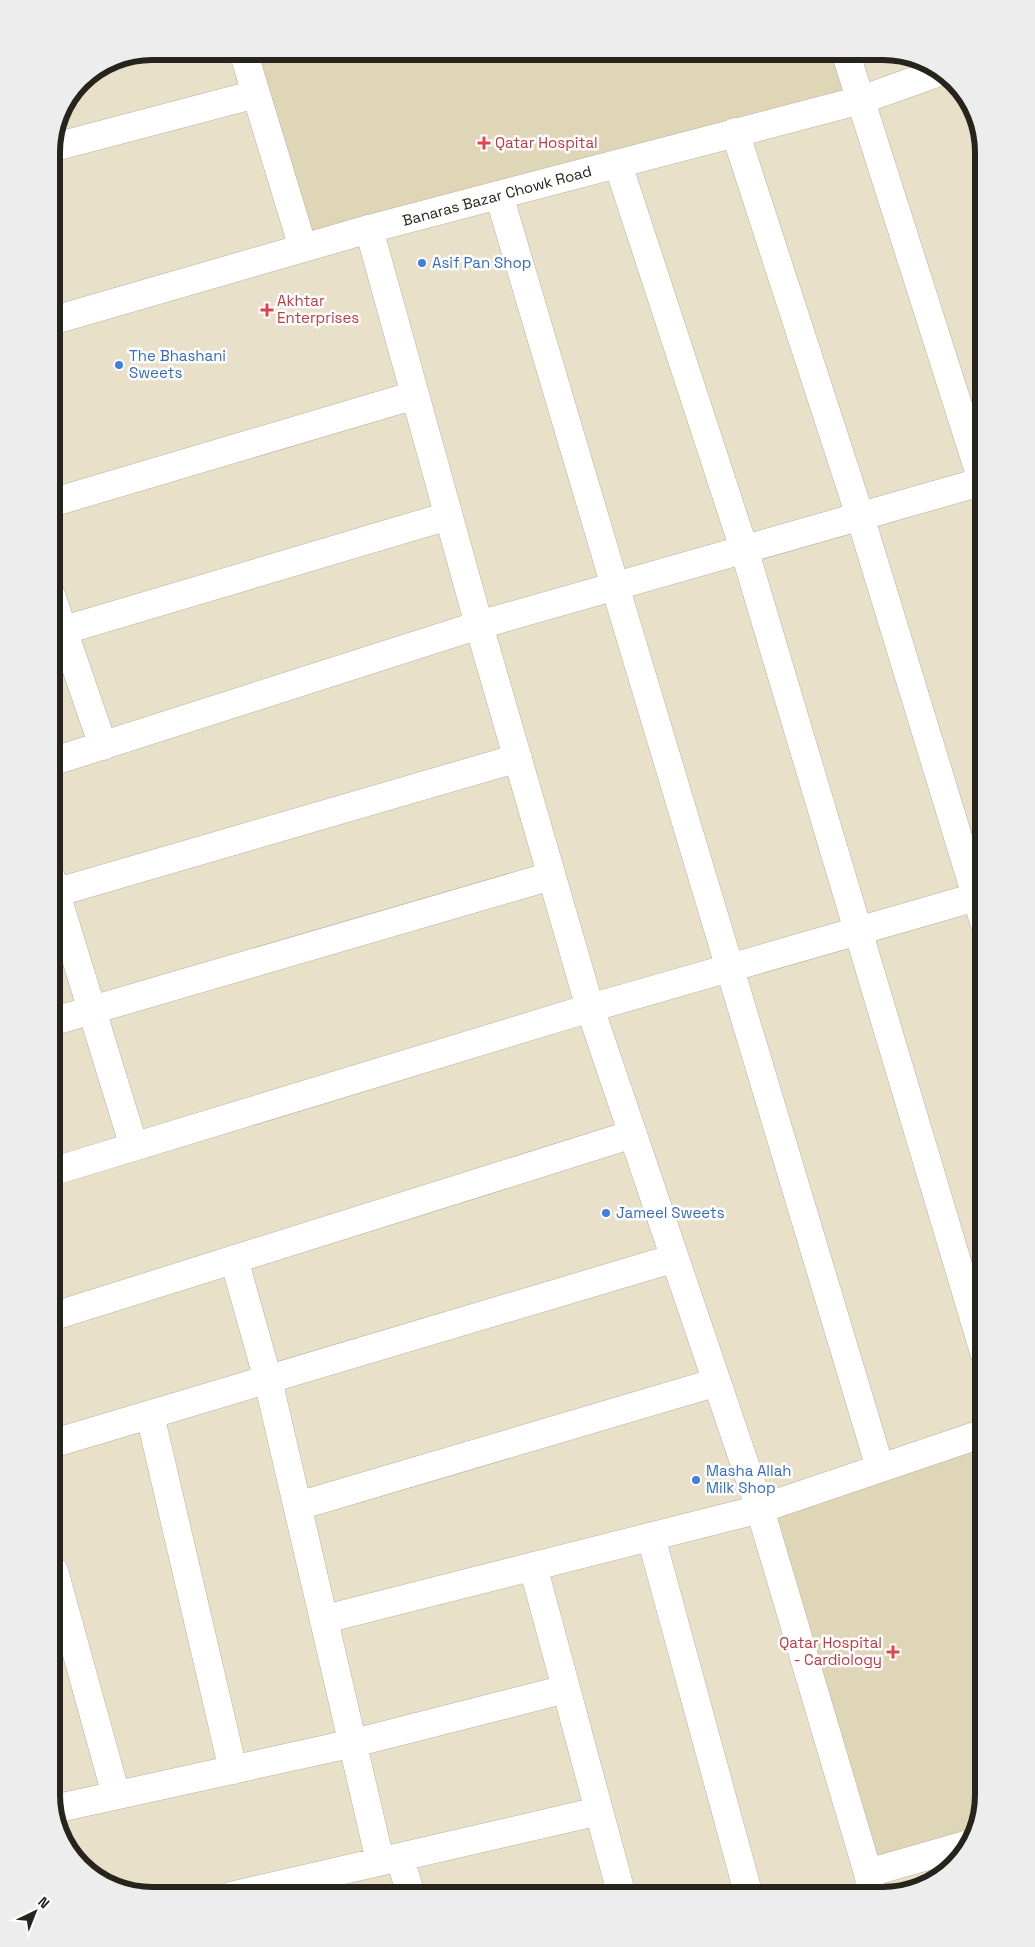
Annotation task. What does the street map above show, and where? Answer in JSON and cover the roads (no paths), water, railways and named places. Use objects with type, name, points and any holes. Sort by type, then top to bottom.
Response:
[{"type":"street","points":[[246,60],[303,248]]},
{"type":"street","points":[[848,60],[975,458]]},
{"type":"street","name":"Banaras Bazar Chowk Road","points":[[60,318],[369,229],[861,100],[932,74]]},
{"type":"street","points":[[60,146],[256,94]]},
{"type":"street","points":[[736,132],[860,516],[975,893]]},
{"type":"street","points":[[618,164],[744,549],[975,1322]]},
{"type":"street","points":[[499,195],[880,1468]]},
{"type":"street","points":[[369,229],[448,516],[590,1008],[760,1509],[870,1885],[958,1849]]},
{"type":"street","points":[[60,500],[415,395]]},
{"type":"street","points":[[60,759],[479,625],[860,516],[975,485]]},
{"type":"street","points":[[60,632],[448,516]]},
{"type":"street","points":[[60,638],[103,746]]},
{"type":"street","points":[[60,886],[518,758]]},
{"type":"street","points":[[60,1019],[551,876]]},
{"type":"street","points":[[60,910],[134,1147]]},
{"type":"street","points":[[60,1169],[590,1008],[730,968],[858,932],[975,910]]},
{"type":"street","points":[[60,1314],[633,1134]]},
{"type":"street","points":[[60,1441],[676,1258]]},
{"type":"street","points":[[234,1259],[268,1380],[354,1743],[390,1859],[406,1887]]},
{"type":"street","points":[[298,1506],[717,1382]]},
{"type":"street","points":[[150,1415],[234,1770]]},
{"type":"street","points":[[324,1619],[760,1509],[975,1436]]},
{"type":"street","points":[[650,1537],[747,1887]]},
{"type":"street","points":[[533,1566],[620,1887]]},
{"type":"street","points":[[60,1593],[116,1795]]},
{"type":"street","points":[[61,1807],[354,1743],[566,1689]]},
{"type":"street","points":[[297,1887],[390,1859],[599,1811]]},
{"type":"place","name":"Qatar Hospital","points":[[484,143]]},
{"type":"place","name":"Asif Pan Shop","points":[[422,263]]},
{"type":"place","name":"Akhtar Enterprises","points":[[267,310]]},
{"type":"place","name":"The Bhashani Sweets","points":[[119,365]]},
{"type":"place","name":"Jameel Sweets","points":[[606,1213]]},
{"type":"place","name":"Masha Allah Milk Shop","points":[[696,1480]]},
{"type":"place","name":"Qatar Hospital - Cardiology","points":[[893,1652]]}]
